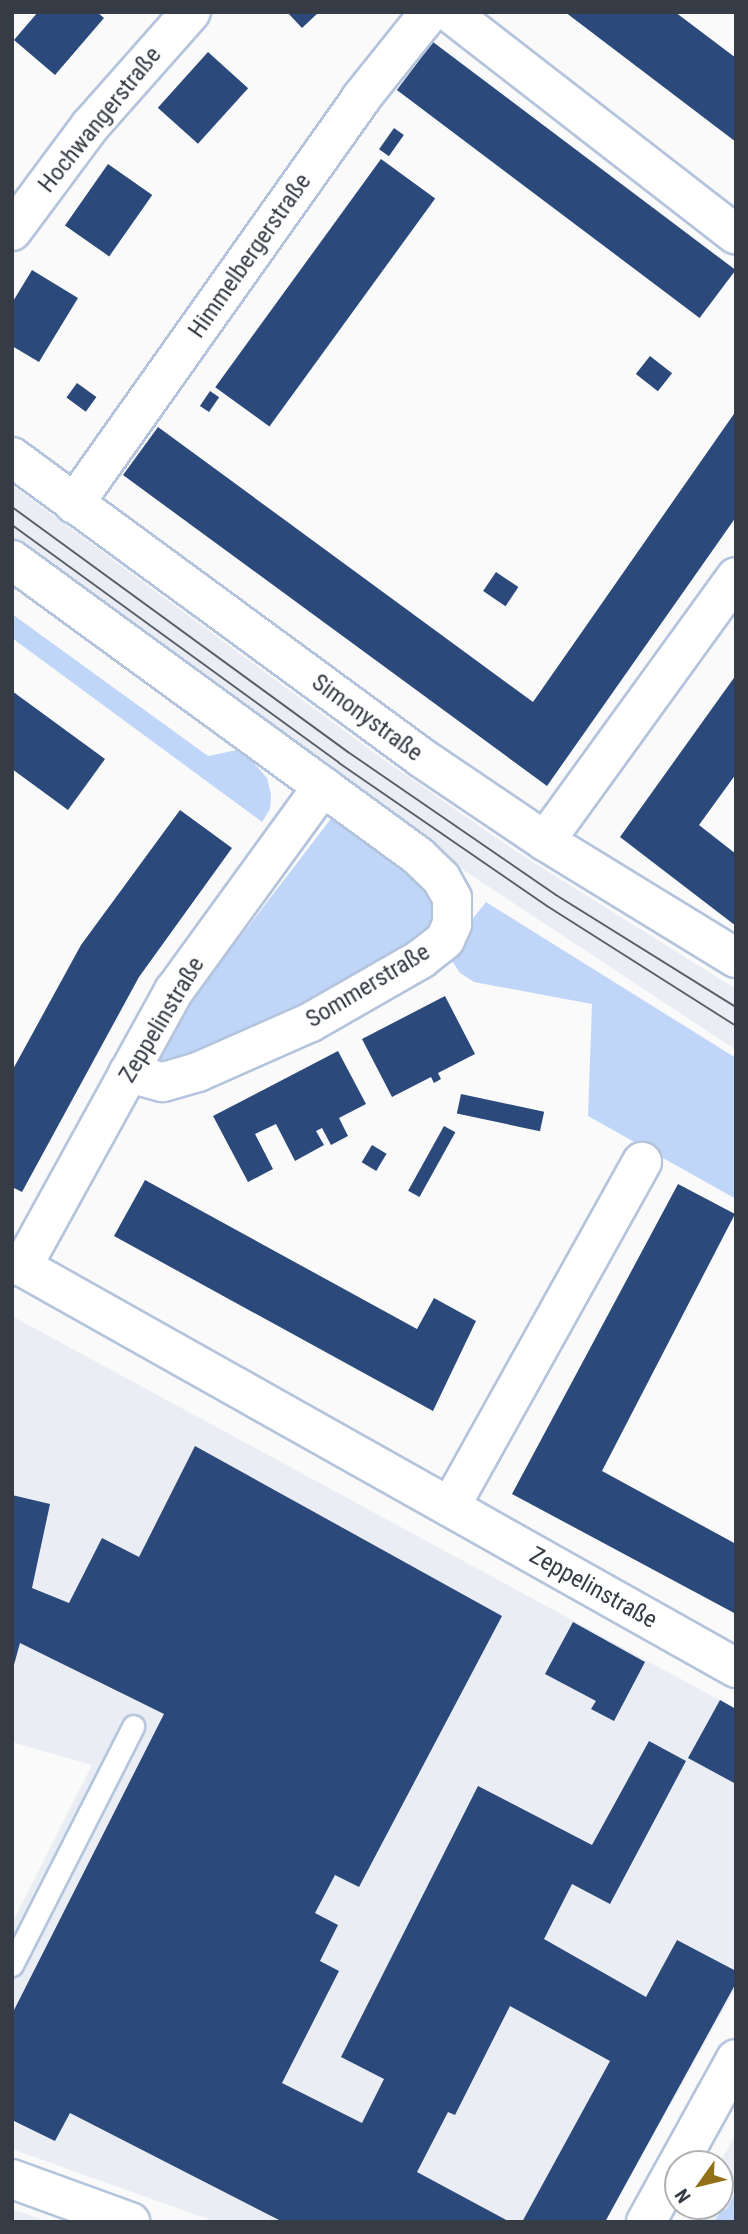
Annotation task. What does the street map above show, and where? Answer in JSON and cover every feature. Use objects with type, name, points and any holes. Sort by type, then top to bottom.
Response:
[{"type":"street","name":"Hochwangerstraße","points":[[12,230],[90,126],[191,12]]},
{"type":"street","name":"Himmelbergerstraße","points":[[74,504],[362,98],[430,12]]},
{"type":"street","points":[[449,12],[736,235]]},
{"type":"street","name":"Simonystraße","points":[[12,457],[422,758],[545,841],[736,958]]},
{"type":"street","points":[[12,560],[323,786]]},
{"type":"street","points":[[545,841],[736,577]]},
{"type":"street","name":"Zeppelinstraße","points":[[323,786],[174,991],[17,1264],[736,1668]]},
{"type":"street","name":"Sommerstraße","points":[[128,1073],[162,1082],[240,1054],[377,986],[445,940],[452,924],[452,898],[441,878],[418,856],[323,786]]},
{"type":"street","points":[[450,1507],[642,1162]]},
{"type":"street","points":[[646,2222],[736,2059]]},
{"type":"street","points":[[12,2179],[130,2222]]},
{"type":"lane","points":[[12,1965],[133,1726]]},
{"type":"shaded area","points":[[12,485],[373,752],[517,852],[736,989],[736,1050],[345,792],[12,551]]},
{"type":"shaded area","points":[[12,614],[208,756],[242,749],[267,778],[271,794],[270,809],[262,822],[12,638]]},
{"type":"shaded area","points":[[336,812],[415,866],[442,916],[409,955],[169,1067],[155,1061],[188,1005]]},
{"type":"shaded area","points":[[486,902],[736,1058],[736,1199],[588,1116],[592,1004],[474,982],[460,973],[446,952]]},
{"type":"shaded area","points":[[12,1316],[736,1709],[736,1987],[605,2222],[216,2222],[12,2149],[12,1923],[92,1765],[12,1742]]},
{"type":"shaded area","points":[[736,2134],[736,2222],[687,2222],[734,2220],[734,2150],[727,2150]]},
{"type":"shaded area","points":[[736,2192],[736,2222],[714,2222],[734,2220]]},
{"type":"shaded area","points":[[12,2209],[24,2213],[47,2222],[12,2222]]},
{"type":"building","points":[[38,12],[97,12],[104,18],[55,75],[14,40]]},
{"type":"building","points":[[287,12],[319,12],[302,28]]},
{"type":"building","points":[[565,12],[675,12],[736,58],[736,142]]},
{"type":"building","points":[[433,42],[736,270],[700,318],[397,90]]},
{"type":"building","points":[[208,52],[248,88],[198,144],[158,108]]},
{"type":"building","points":[[394,128],[404,135],[389,156],[379,149]]},
{"type":"building","points":[[381,159],[435,198],[269,427],[215,387]]},
{"type":"building","points":[[108,164],[152,195],[109,256],[65,225]]},
{"type":"building","points":[[32,270],[78,298],[39,362],[12,346],[12,303]]},
{"type":"building","points":[[650,356],[672,373],[658,391],[636,374]]},
{"type":"building","points":[[77,383],[96,397],[86,412],[66,398]]},
{"type":"building","points":[[210,391],[219,397],[209,412],[200,406]]},
{"type":"building","points":[[736,411],[736,517],[547,786],[123,475],[158,427],[533,702]]},
{"type":"building","points":[[496,572],[518,587],[506,606],[483,591]]},
{"type":"building","points":[[736,675],[736,774],[699,825],[736,854],[736,926],[620,837]]},
{"type":"building","points":[[12,691],[105,759],[68,810],[12,769]]},
{"type":"building","points":[[180,810],[232,848],[139,977],[22,1192],[12,1187],[12,1071],[81,945]]},
{"type":"building","points":[[445,996],[475,1054],[438,1073],[441,1079],[434,1083],[431,1077],[392,1097],[362,1039]]},
{"type":"building","points":[[338,1051],[366,1104],[339,1118],[348,1136],[331,1145],[322,1128],[316,1131],[324,1145],[295,1161],[276,1124],[255,1134],[273,1169],[248,1182],[213,1116]]},
{"type":"building","points":[[461,1094],[544,1112],[540,1131],[457,1114]]},
{"type":"building","points":[[444,1126],[455,1132],[419,1197],[408,1191]]},
{"type":"building","points":[[372,1145],[387,1154],[376,1171],[362,1162]]},
{"type":"building","points":[[145,1180],[417,1329],[434,1298],[476,1321],[433,1411],[114,1236]]},
{"type":"building","points":[[678,1184],[735,1214],[602,1471],[736,1544],[736,1614],[512,1494]]},
{"type":"building","points":[[195,1446],[502,1616],[359,1887],[335,1875],[315,1913],[338,1925],[320,1961],[339,1971],[282,2083],[362,2123],[384,2079],[341,2057],[478,1786],[592,1845],[649,1741],[686,1761],[610,1904],[572,1884],[544,1939],[646,1997],[677,1940],[736,1971],[736,1983],[605,2222],[522,2222],[610,2061],[510,2006],[455,2115],[448,2112],[417,2172],[510,2222],[283,2222],[70,2113],[55,2141],[12,2120],[12,2014],[164,1714],[20,1643],[12,1672],[12,1495],[50,1504],[32,1588],[69,1603],[102,1538],[139,1557]]},
{"type":"building","points":[[573,1622],[645,1662],[614,1721],[591,1709],[596,1701],[545,1674]]},
{"type":"building","points":[[720,1700],[736,1709],[736,1784],[688,1758]]},
{"type":"tram line","points":[[12,507],[348,752],[556,895],[736,1007]]},
{"type":"tram line","points":[[12,525],[339,763],[547,906],[736,1026]]}]
